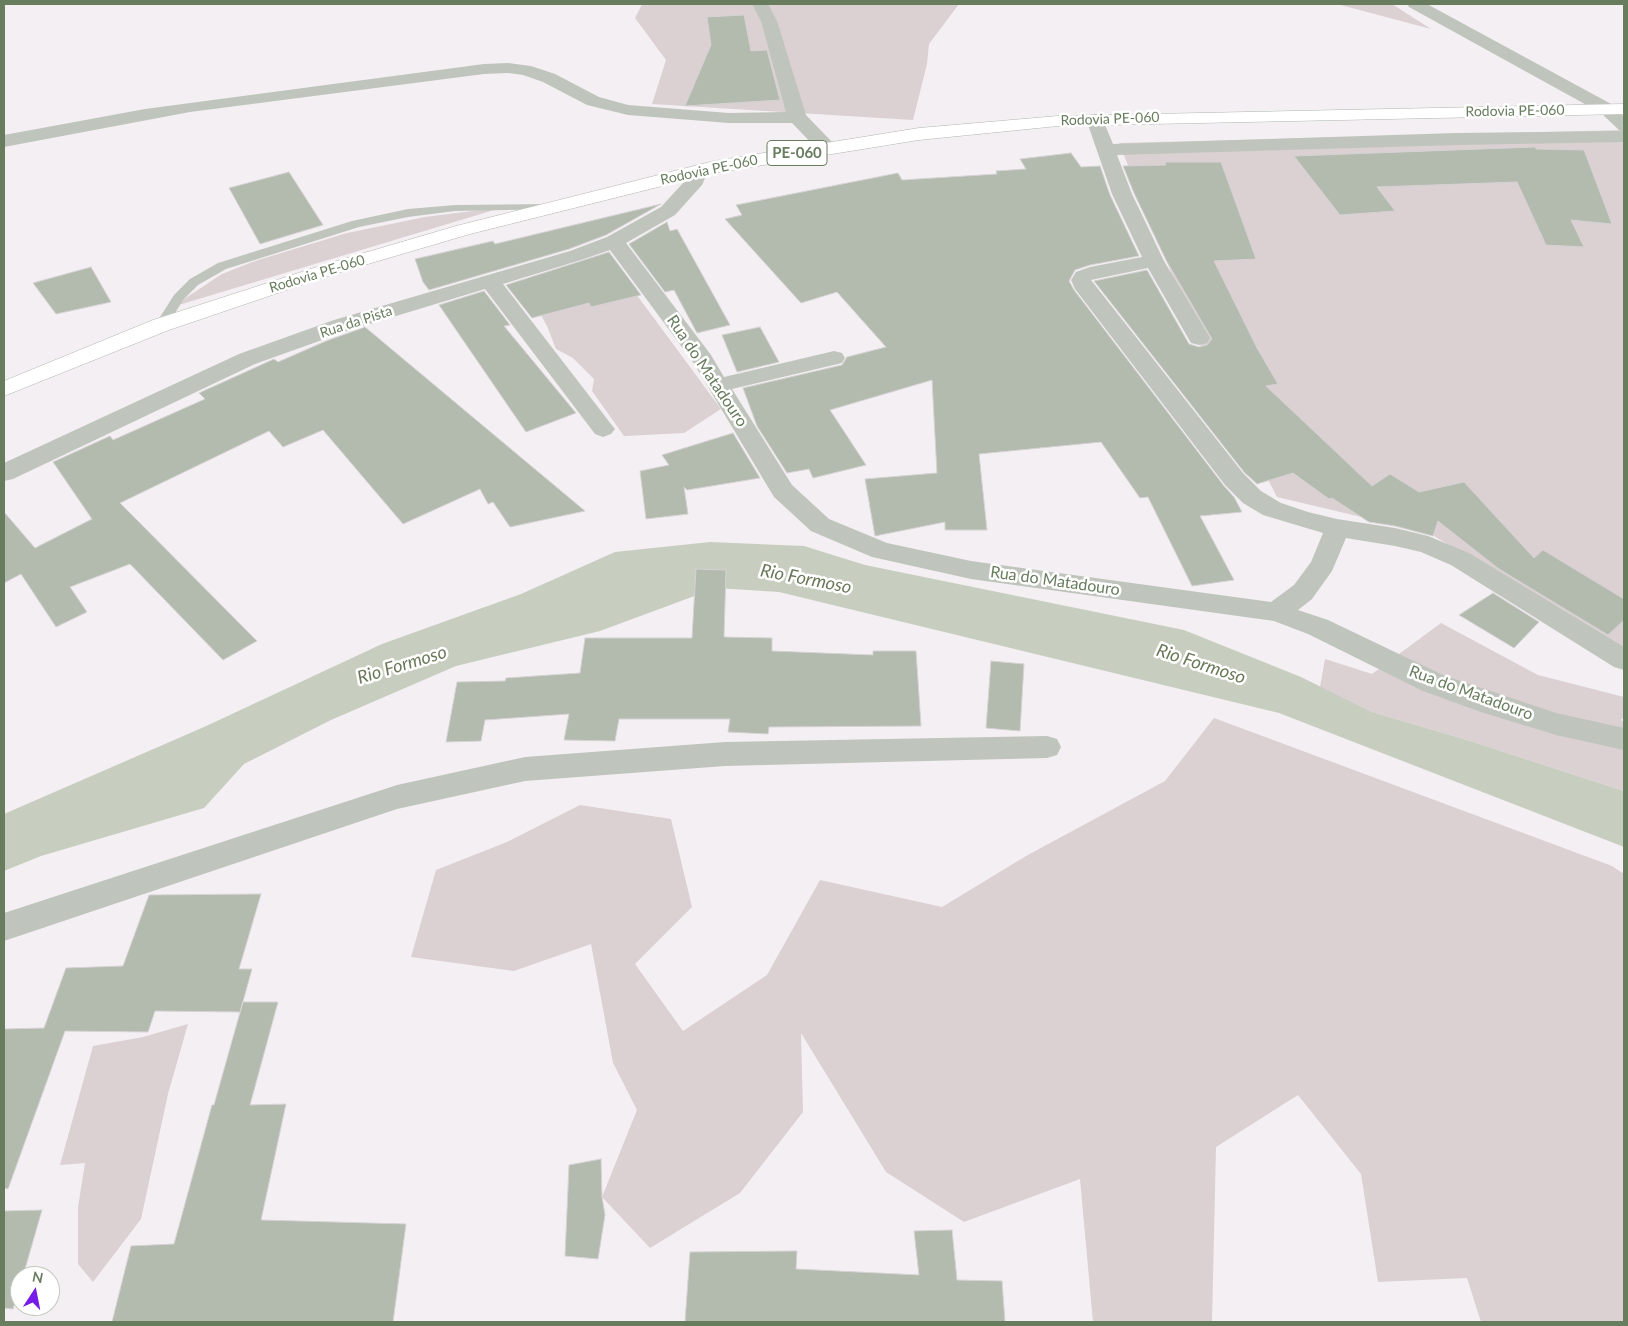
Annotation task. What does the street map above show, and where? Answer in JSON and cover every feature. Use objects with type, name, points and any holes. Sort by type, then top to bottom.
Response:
[{"type":"main road","name":"Rodovia PE-060","points":[[4,389],[161,325],[327,270],[463,230],[699,170],[927,133],[1095,119],[1616,109]]},
{"type":"street","points":[[760,4],[769,21],[797,118],[827,148]]},
{"type":"street","points":[[1415,4],[1616,109],[1624,127]]},
{"type":"street","points":[[4,141],[190,107],[484,69],[508,68],[525,70],[549,78],[594,102],[628,110],[729,118],[797,118]]},
{"type":"street","points":[[1095,119],[1122,194],[1154,261],[1199,338]]},
{"type":"street","points":[[1106,150],[1456,139],[1624,136]]},
{"type":"street","name":"Rua da Pista","points":[[4,473],[247,359],[342,325],[576,255],[614,241],[668,211],[692,185],[699,170]]},
{"type":"street","name":"Rua do Matadouro","points":[[614,241],[703,360],[783,491],[820,525],[881,551],[971,570],[1276,612],[1318,627],[1433,683],[1491,704],[1556,724],[1624,739]]},
{"type":"street","points":[[1154,261],[1090,273],[1083,276],[1081,280],[1086,289],[1234,479],[1252,497],[1272,509],[1337,528],[1395,537],[1428,545],[1460,559],[1624,660]]},
{"type":"street","points":[[490,281],[603,429]]},
{"type":"street","points":[[718,384],[834,358]]},
{"type":"street","points":[[1276,612],[1303,592],[1323,565],[1337,528]]},
{"type":"street","points":[[4,926],[397,797],[525,769],[725,754],[1047,747]]},
{"type":"lane","points":[[161,325],[178,298],[194,282],[222,266],[356,224],[408,213],[455,208],[552,207]]},
{"type":"shaded area","points":[[642,4],[959,4],[929,44],[927,64],[913,120],[652,104],[666,60],[635,18]]},
{"type":"shaded area","points":[[1337,4],[1392,4],[1431,29]]},
{"type":"shaded area","points":[[1624,130],[1624,651],[1429,533],[1277,497],[1206,359],[1119,143]]},
{"type":"shaded area","points":[[504,207],[172,307],[222,274],[255,261],[347,233],[425,217]]},
{"type":"shaded area","points":[[608,256],[721,409],[684,433],[624,436],[592,391],[594,379],[573,358],[556,349],[547,326],[530,295]]},
{"type":"shaded area","points":[[1441,623],[1538,675],[1624,697],[1624,717],[1621,720],[1624,722],[1624,791],[1467,740],[1372,712],[1320,687],[1325,659],[1372,674]]},
{"type":"shaded area","points":[[1214,718],[1612,866],[1624,874],[1624,1322],[1481,1322],[1467,1278],[1378,1282],[1361,1174],[1298,1095],[1216,1147],[1212,1322],[1093,1322],[1080,1179],[964,1222],[886,1172],[801,1033],[803,1112],[740,1193],[650,1248],[602,1197],[637,1110],[613,1063],[591,944],[514,971],[411,957],[436,870],[507,842],[580,805],[671,819],[692,907],[635,964],[683,1031],[767,975],[820,880],[942,907],[1026,856],[1165,781]]},
{"type":"shaded area","points":[[188,1024],[168,1094],[141,1219],[93,1282],[78,1264],[78,1207],[85,1163],[60,1165],[93,1046],[143,1037]]},
{"type":"water","name":"Rio Formoso","points":[[710,542],[804,546],[865,565],[1184,630],[1301,677],[1372,712],[1467,740],[1624,791],[1624,847],[1279,713],[779,592],[716,588],[600,631],[456,666],[331,720],[244,764],[204,808],[41,856],[4,871],[4,814],[204,727],[382,644],[521,594],[615,552]]},
{"type":"building","points":[[744,15],[751,51],[767,50],[780,100],[685,106],[711,45],[707,17]]},
{"type":"building","points":[[1535,147],[1536,149],[1584,150],[1612,224],[1571,220],[1584,247],[1546,245],[1517,182],[1377,187],[1395,211],[1340,215],[1294,156]]},
{"type":"building","points":[[1071,153],[1081,167],[1100,166],[1110,195],[1139,256],[1090,265],[1075,270],[1069,281],[1234,497],[1242,512],[1200,516],[1234,580],[1192,586],[1148,497],[1140,498],[1101,442],[979,454],[987,530],[945,530],[945,522],[875,536],[865,479],[937,473],[932,380],[830,410],[866,465],[813,478],[809,469],[787,473],[757,426],[743,388],[842,365],[847,357],[886,347],[837,292],[801,303],[725,219],[742,215],[736,205],[898,173],[902,180],[997,174],[996,171],[1026,169],[1020,159]]},
{"type":"building","points":[[1165,162],[1221,162],[1256,259],[1214,261],[1257,348],[1278,384],[1266,386],[1372,486],[1390,474],[1419,492],[1464,482],[1534,558],[1543,550],[1624,599],[1624,620],[1608,635],[1499,569],[1438,521],[1433,536],[1395,526],[1369,522],[1332,498],[1329,499],[1293,473],[1257,484],[1244,472],[1094,281],[1147,270],[1189,344],[1199,347],[1207,345],[1212,339],[1166,260],[1123,166],[1166,165]]},
{"type":"building","points":[[289,172],[323,225],[260,244],[229,188]]},
{"type":"building","points":[[661,204],[606,235],[569,249],[429,290],[423,282],[415,259],[493,241],[495,244]]},
{"type":"building","points":[[667,222],[670,231],[677,229],[730,325],[697,333],[674,290],[665,292],[629,244]]},
{"type":"building","points":[[609,252],[641,295],[591,307],[589,303],[532,318],[506,285]]},
{"type":"building","points":[[91,267],[111,302],[56,314],[33,283]]},
{"type":"building","points":[[484,291],[510,325],[504,326],[576,413],[526,432],[439,305]]},
{"type":"building","points":[[365,327],[585,511],[510,527],[493,502],[488,504],[480,489],[403,524],[323,430],[283,447],[269,431],[120,503],[257,641],[223,660],[130,564],[70,587],[87,612],[56,627],[21,574],[4,583],[4,512],[35,548],[92,519],[53,462],[110,436],[113,440],[205,399],[199,393],[274,359],[278,362],[326,341]]},
{"type":"building","points":[[760,327],[779,362],[737,372],[722,335]]},
{"type":"building","points":[[733,433],[760,478],[687,490],[684,487],[688,514],[646,519],[640,471],[669,465],[662,455]]},
{"type":"building","points":[[696,569],[726,570],[724,637],[772,638],[772,651],[873,655],[873,651],[916,651],[921,726],[769,727],[768,734],[728,732],[730,719],[619,719],[615,741],[564,740],[569,714],[485,720],[481,741],[446,742],[457,682],[505,681],[506,678],[580,673],[585,638],[692,638]]},
{"type":"building","points":[[1493,593],[1539,622],[1514,648],[1459,615]]},
{"type":"building","points":[[991,661],[1024,664],[1020,731],[986,728]]},
{"type":"building","points":[[261,894],[239,969],[252,969],[240,1012],[155,1011],[148,1032],[65,1031],[8,1189],[4,1188],[4,1029],[44,1028],[66,968],[123,966],[149,895]]},
{"type":"building","points":[[243,1002],[278,1002],[250,1105],[286,1104],[261,1220],[406,1224],[393,1322],[112,1322],[131,1246],[174,1244],[212,1105],[214,1105]]},
{"type":"building","points":[[601,1159],[602,1197],[605,1215],[598,1259],[565,1256],[569,1165]]},
{"type":"building","points":[[42,1210],[26,1266],[10,1266],[10,1309],[4,1308],[4,1211]]},
{"type":"building","points":[[952,1230],[957,1280],[1002,1281],[1005,1322],[685,1322],[690,1252],[797,1251],[796,1269],[919,1275],[914,1231]]}]
